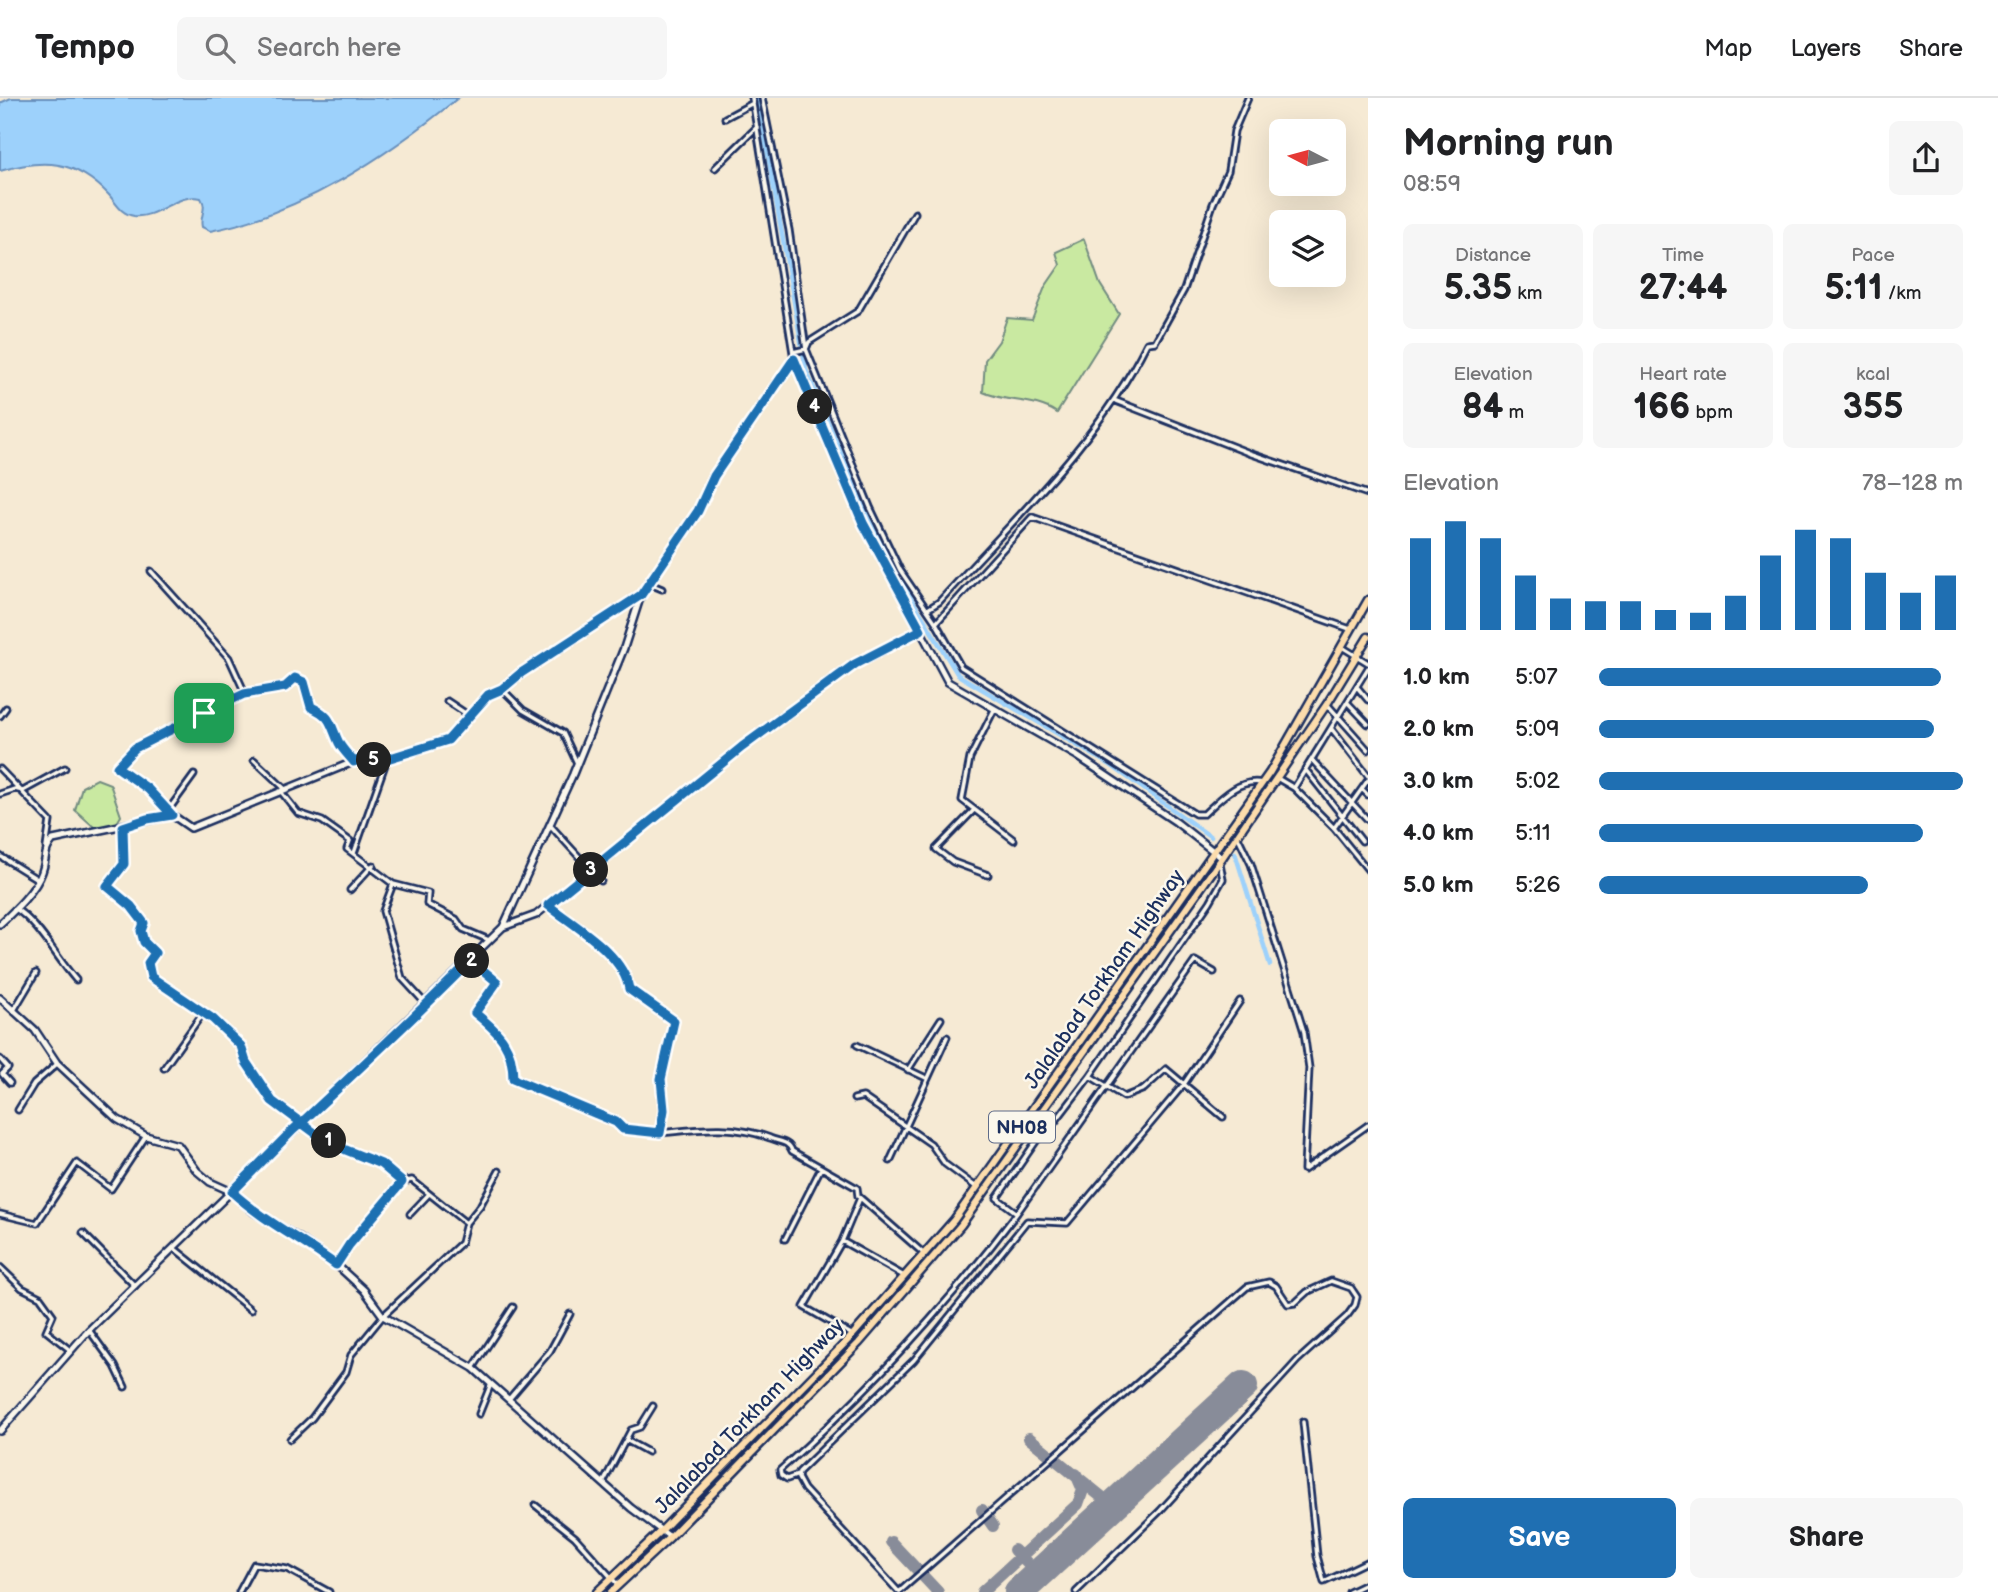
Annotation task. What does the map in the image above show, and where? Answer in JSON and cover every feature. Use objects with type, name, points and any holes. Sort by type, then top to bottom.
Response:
[{"type":"highway","name":"Jalalabad Torkham Highway","points":[[597,1592],[662,1530],[853,1335],[925,1255],[978,1188],[1262,783],[1368,600]]},
{"type":"highway","name":"NH08","points":[[611,1592],[670,1537],[859,1343],[961,1225],[1272,786],[1368,637]]},
{"type":"street","points":[[762,98],[789,230],[806,349],[870,507],[900,570],[928,609],[961,667],[1195,814],[1204,814],[1226,794],[1251,781],[1262,783]]},
{"type":"street","points":[[928,609],[939,602],[1062,469],[1116,401],[1147,343],[1155,342],[1184,290],[1213,204],[1228,171],[1234,131],[1248,98]]},
{"type":"street","points":[[725,118],[753,101],[794,359],[863,523],[948,682],[1077,756],[1213,851],[1223,865],[1223,879],[1210,902],[1090,1076],[1055,1122],[1046,1127],[997,1198],[1017,1213]]},
{"type":"street","points":[[715,169],[757,127]]},
{"type":"street","points":[[806,349],[809,342],[858,311],[915,213]]},
{"type":"street","points":[[793,352],[806,349]]},
{"type":"street","points":[[354,762],[339,743],[332,721],[325,713],[311,707],[304,682],[295,678],[285,687],[244,694],[220,703],[135,748],[117,767],[148,789],[172,815],[191,828],[285,792],[354,762],[363,758],[387,759],[448,740],[488,695],[502,689],[521,673],[641,595],[698,511],[714,476],[794,359]]},
{"type":"street","points":[[1116,401],[1249,453],[1368,494]]},
{"type":"street","points":[[936,623],[1032,517],[1352,629]]},
{"type":"street","points":[[150,570],[229,658],[244,694]]},
{"type":"street","points":[[650,584],[662,589]]},
{"type":"street","points":[[0,1431],[89,1330],[503,928],[577,763],[624,648],[641,595]]},
{"type":"street","points":[[503,928],[536,915],[742,747],[855,664],[921,630]]},
{"type":"street","points":[[1294,788],[1304,768],[1367,674],[1368,666],[1342,646]]},
{"type":"street","points":[[1357,687],[1368,700]]},
{"type":"street","points":[[212,689],[222,709]]},
{"type":"street","points":[[502,689],[523,710],[563,733],[577,763]]},
{"type":"street","points":[[447,701],[468,715]]},
{"type":"street","points":[[1348,702],[1368,724]]},
{"type":"street","points":[[1327,704],[1368,750]]},
{"type":"street","points":[[0,716],[6,708]]},
{"type":"street","points":[[995,708],[970,758],[962,800],[1014,840]]},
{"type":"street","points":[[1331,728],[1368,778],[1334,828]]},
{"type":"street","points":[[354,853],[387,759]]},
{"type":"street","points":[[254,760],[278,779],[298,813],[322,821],[350,841],[347,849],[373,865],[393,884],[428,893],[427,904],[456,919],[463,929],[491,941]]},
{"type":"street","points":[[1311,760],[1368,820]]},
{"type":"street","points":[[0,794],[15,789],[23,791],[65,768]]},
{"type":"street","points":[[1304,768],[1362,841]]},
{"type":"street","points":[[0,769],[50,821],[41,876],[16,909],[0,924]]},
{"type":"street","points":[[172,815],[170,808],[194,775]]},
{"type":"street","points":[[1277,778],[1294,788],[1334,828],[1368,870]]},
{"type":"street","points":[[1362,789],[1368,795]]},
{"type":"street","points":[[973,811],[936,849],[953,862],[988,875]]},
{"type":"street","points":[[46,848],[52,840],[172,815]]},
{"type":"street","points":[[550,825],[601,881]]},
{"type":"street","points":[[123,827],[124,864],[107,886],[131,906],[144,923],[141,931],[144,942],[155,953],[148,963],[151,977],[204,1012],[241,1046],[246,1062],[272,1101],[301,1123],[346,1150],[381,1164],[402,1182]]},
{"type":"street","points":[[1237,835],[1251,864],[1304,1032],[1308,1068],[1304,1170],[1368,1125]]},
{"type":"street","points":[[0,856],[37,879]]},
{"type":"street","points":[[350,890],[373,865]]},
{"type":"street","points":[[393,884],[383,911],[402,978],[426,1004]]},
{"type":"street","points":[[548,905],[611,956],[627,974],[629,989],[674,1021],[661,1079],[664,1110],[660,1133]]},
{"type":"street","points":[[16,909],[34,921],[53,954],[76,980]]},
{"type":"street","points":[[471,960],[497,982],[475,1013],[504,1037],[513,1059],[513,1079],[616,1122],[623,1129],[660,1133],[719,1126],[752,1130],[787,1144],[792,1151],[857,1188],[860,1198],[925,1255]]},
{"type":"street","points":[[1214,972],[1195,961],[969,1277],[909,1346],[780,1470],[781,1475],[787,1479],[799,1475],[811,1459],[915,1360],[1027,1221],[1066,1223],[1184,1084],[1240,1002]]},
{"type":"street","points":[[15,1010],[36,973]]},
{"type":"street","points":[[0,998],[36,1030],[58,1063],[117,1119],[146,1136],[178,1145],[197,1171],[211,1182],[232,1192],[254,1212],[299,1238],[336,1265],[364,1290],[383,1315],[426,1344],[473,1368],[603,1483],[670,1537]]},
{"type":"street","points":[[164,1068],[204,1012]]},
{"type":"street","points":[[908,1070],[941,1020]]},
{"type":"street","points":[[890,1161],[947,1037]]},
{"type":"street","points":[[857,1045],[926,1079]]},
{"type":"street","points":[[0,1059],[8,1068],[2,1074],[10,1083]]},
{"type":"street","points":[[18,1110],[34,1084],[58,1063]]},
{"type":"street","points":[[1090,1076],[1124,1097],[1144,1089],[1166,1069],[1223,1117]]},
{"type":"street","points":[[854,1099],[863,1097],[906,1124],[931,1144],[945,1164],[978,1188]]},
{"type":"street","points":[[0,1214],[37,1223],[77,1163],[111,1189],[146,1136]]},
{"type":"street","points":[[785,1239],[821,1168]]},
{"type":"street","points":[[290,1439],[312,1418],[346,1372],[351,1355],[383,1315],[461,1243],[466,1223],[480,1206],[499,1171]]},
{"type":"street","points":[[336,1265],[349,1245],[402,1182],[412,1180],[466,1223]]},
{"type":"street","points":[[410,1214],[428,1195]]},
{"type":"street","points":[[853,1335],[804,1307],[842,1241],[860,1198]]},
{"type":"street","points":[[83,1233],[136,1286]]},
{"type":"street","points":[[842,1241],[906,1277]]},
{"type":"street","points":[[174,1248],[251,1310]]},
{"type":"street","points":[[0,1267],[22,1288],[40,1297],[53,1315],[46,1331],[70,1350]]},
{"type":"street","points":[[799,1475],[804,1489],[899,1592],[1247,1287],[1269,1282],[1276,1286],[1288,1304],[1295,1303],[1307,1292],[1331,1281],[1351,1288],[1357,1297],[1356,1305],[1347,1316],[1297,1361],[1160,1511],[1076,1592]]},
{"type":"street","points":[[473,1368],[513,1307]]},
{"type":"street","points":[[509,1399],[550,1351],[570,1314]]},
{"type":"street","points":[[89,1330],[115,1366],[125,1387]]},
{"type":"street","points":[[479,1414],[491,1384]]},
{"type":"street","points":[[603,1483],[625,1439],[631,1430],[640,1427],[653,1406]]},
{"type":"street","points":[[1303,1422],[1317,1556],[1324,1582],[1368,1561]]},
{"type":"street","points":[[625,1439],[648,1452]]},
{"type":"street","points":[[535,1505],[575,1537],[618,1585]]},
{"type":"street","points":[[239,1592],[254,1564],[287,1569],[329,1592]]},
{"type":"street","points":[[1349,1592],[1368,1583]]},
{"type":"green space","points":[[1084,239],[1100,284],[1119,314],[1057,413],[1040,405],[983,392],[985,360],[999,341],[1007,318],[1032,320],[1045,287],[1060,265],[1056,252]]},
{"type":"green space","points":[[97,779],[110,784],[121,816],[115,826],[95,828],[75,810],[82,787]]},
{"type":"water","points":[[11,98],[458,98],[402,141],[342,180],[277,211],[210,231],[202,227],[204,206],[201,198],[184,199],[151,214],[134,216],[122,211],[97,183],[72,169],[59,165],[31,164],[0,171],[0,103]]},
{"type":"waterway","points":[[758,98],[806,370],[873,528],[895,572],[958,675],[1109,764],[1211,837]]},
{"type":"waterway","points":[[1235,853],[1270,965]]},
{"type":"taxiway","points":[[1029,1438],[1108,1502],[1108,1510]]},
{"type":"taxiway","points":[[982,1592],[1078,1504],[1083,1490],[1076,1474]]},
{"type":"taxiway","points":[[982,1510],[993,1526]]},
{"type":"taxiway","points":[[891,1542],[938,1592]]},
{"type":"taxiway","points":[[1014,1550],[1034,1570],[1034,1578]]},
{"type":"runway","points":[[1019,1592],[1243,1386]]},
{"type":"route","points":[[204,713],[135,748],[117,767],[148,789],[172,815],[123,827],[124,864],[107,886],[131,906],[144,923],[141,931],[144,942],[155,953],[148,963],[151,977],[213,1019],[241,1046],[246,1062],[272,1101],[301,1123],[315,1133],[346,1150],[381,1164],[402,1182],[349,1245],[336,1265],[299,1238],[254,1212],[232,1192],[293,1130],[301,1123],[349,1078],[471,960],[497,982],[475,1013],[504,1037],[513,1059],[513,1079],[616,1122],[623,1129],[660,1133],[664,1110],[661,1079],[674,1021],[629,989],[627,974],[611,956],[548,905],[742,747],[855,664],[921,630],[863,523],[794,359],[714,476],[698,511],[641,595],[521,673],[502,689],[488,695],[478,703],[448,740],[387,759],[363,758],[354,762],[339,743],[332,721],[325,713],[311,707],[304,692],[304,682],[295,678],[285,687],[244,694],[220,703],[204,713]]}]
